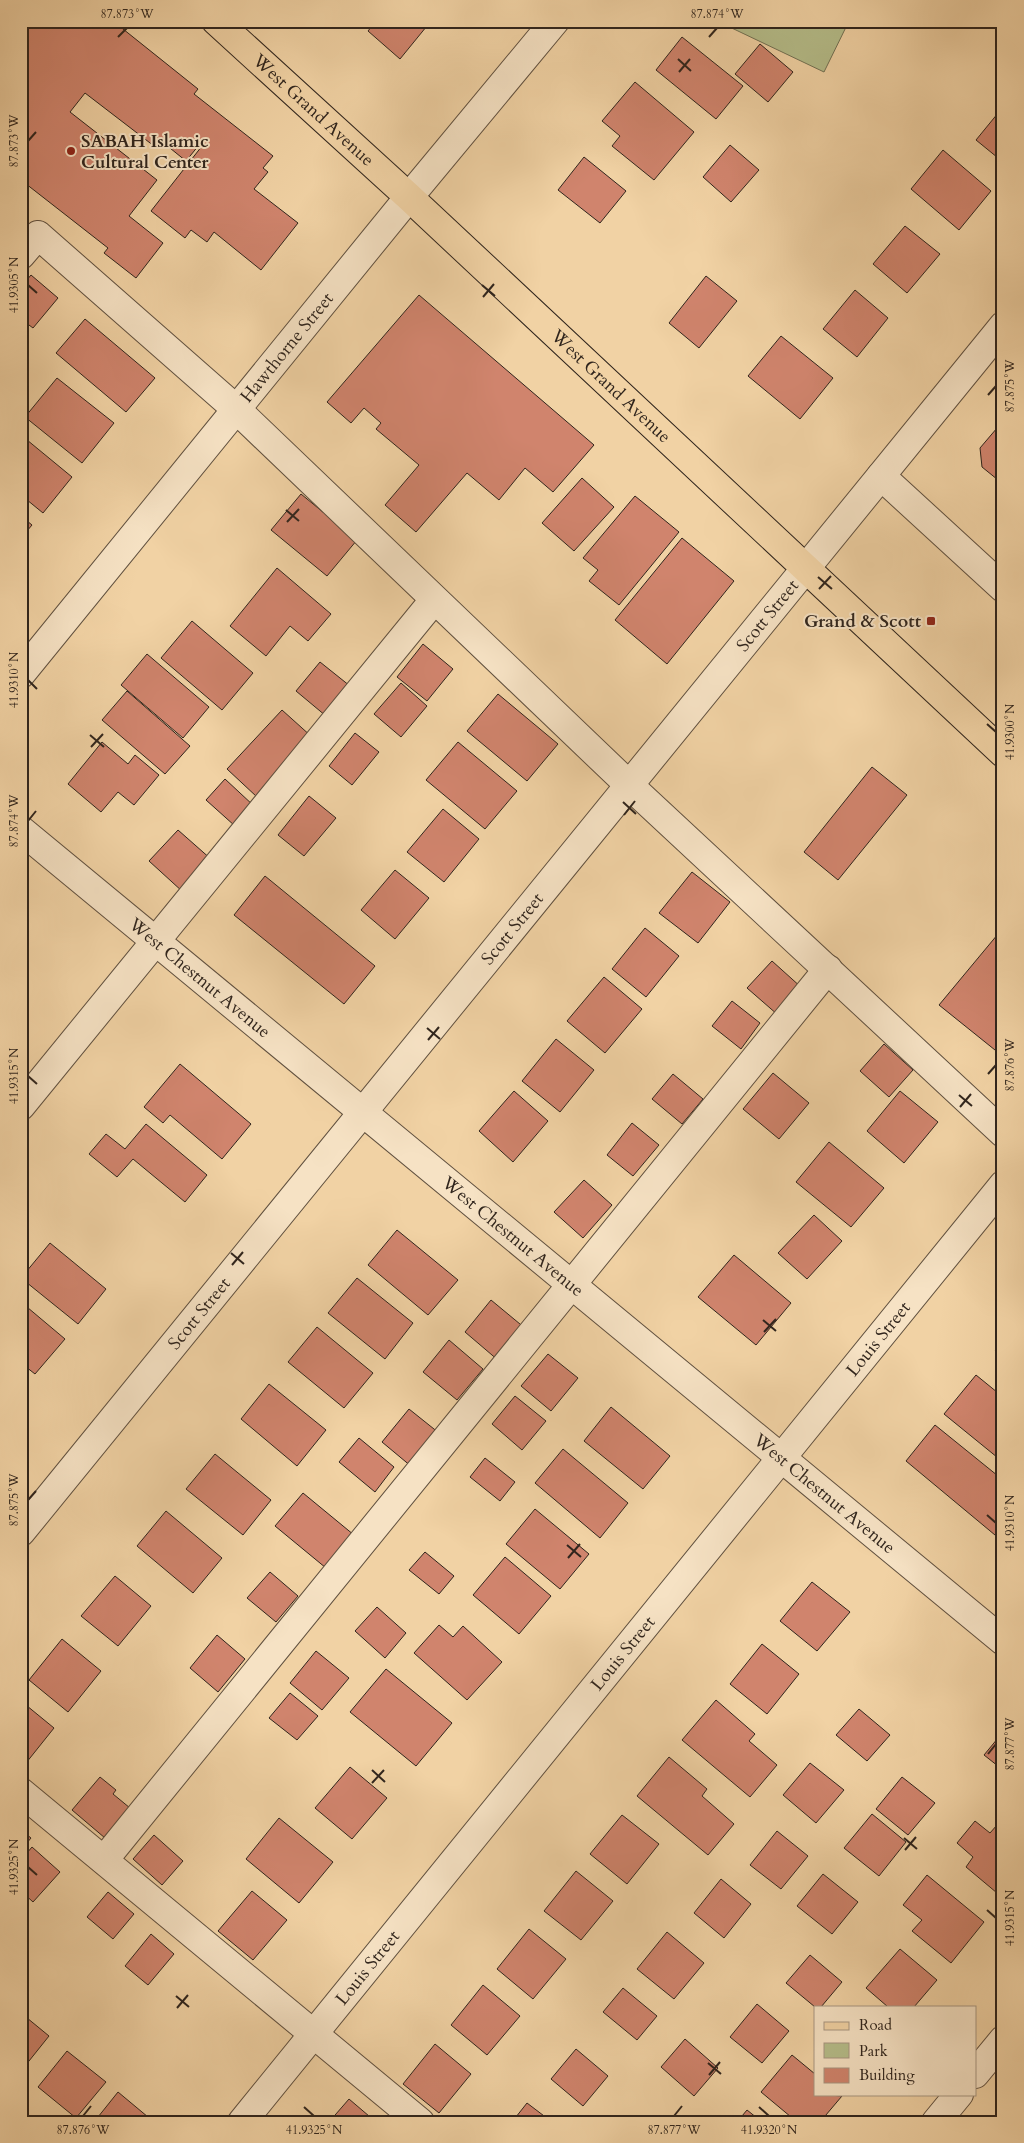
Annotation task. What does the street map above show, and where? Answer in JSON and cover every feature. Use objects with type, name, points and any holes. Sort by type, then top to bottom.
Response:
[{"type":"main road","name":"West Grand Avenue","points":[[216,21],[409,197],[1003,753]]},
{"type":"street","name":"Hawthorne Street","points":[[21,674],[409,197],[555,21]]},
{"type":"street","points":[[21,255],[38,235],[236,409],[629,786],[828,968],[1003,1133]]},
{"type":"street","name":"Scott Street","points":[[21,1532],[1003,326]]},
{"type":"street","points":[[881,476],[1003,588]]},
{"type":"street","points":[[21,1106],[434,600]]},
{"type":"street","name":"West Chestnut Avenue","points":[[21,830],[1003,1642]]},
{"type":"street","points":[[104,1860],[828,968]]},
{"type":"street","name":"Louis Street","points":[[242,2122],[1003,1185]]},
{"type":"street","points":[[21,1792],[420,2122]]},
{"type":"street","points":[[976,2073],[1003,2040]]},
{"type":"street","points":[[936,2122],[957,2096]]},
{"type":"green space","points":[[717,21],[849,21],[824,72]]},
{"type":"building","name":"SABAH Islamic Cultural Center","points":[[21,21],[113,21],[198,89],[194,94],[273,156],[263,168],[268,172],[254,189],[298,223],[261,270],[214,232],[207,242],[191,230],[185,238],[151,211],[202,146],[199,145],[186,161],[160,140],[154,146],[85,93],[70,112],[157,180],[129,216],[163,243],[136,278],[104,253],[108,248],[21,180]]},
{"type":"building","points":[[376,21],[431,21],[400,59],[368,31]]},
{"type":"building","points":[[682,37],[743,86],[716,119],[656,70]]},
{"type":"building","points":[[760,44],[793,72],[768,102],[735,74]]},
{"type":"building","points":[[635,82],[694,132],[654,180],[612,146],[620,136],[602,121]]},
{"type":"building","points":[[1003,107],[1003,162],[976,140]]},
{"type":"building","points":[[730,145],[759,170],[731,202],[703,177]]},
{"type":"building","points":[[943,150],[991,191],[959,230],[911,189]]},
{"type":"building","points":[[584,157],[626,191],[600,223],[558,190]]},
{"type":"building","points":[[905,226],[940,254],[907,293],[873,264]]},
{"type":"building","points":[[31,275],[58,298],[33,328],[21,319],[21,287]]},
{"type":"building","points":[[706,276],[737,301],[699,348],[669,323]]},
{"type":"building","points":[[855,290],[888,318],[857,357],[823,329]]},
{"type":"building","points":[[419,295],[594,445],[553,492],[525,468],[499,500],[467,473],[416,532],[385,505],[419,465],[376,429],[381,423],[364,408],[351,423],[327,402]]},
{"type":"building","points":[[85,319],[155,378],[126,412],[56,353]]},
{"type":"building","points":[[781,336],[833,378],[800,419],[748,376]]},
{"type":"building","points":[[57,378],[114,423],[82,463],[25,417]]},
{"type":"building","points":[[1003,421],[1003,484],[982,467],[980,448]]},
{"type":"building","points":[[21,435],[72,477],[43,513],[21,495]]},
{"type":"building","points":[[582,478],[614,507],[574,551],[542,523]]},
{"type":"building","points":[[301,494],[357,540],[327,576],[271,530]]},
{"type":"building","points":[[635,496],[679,532],[619,605],[589,581],[598,570],[583,558]]},
{"type":"building","points":[[21,516],[32,525],[21,538]]},
{"type":"building","points":[[682,538],[734,581],[667,664],[615,620]]},
{"type":"building","points":[[277,568],[331,614],[308,641],[290,626],[266,656],[230,626]]},
{"type":"building","points":[[192,621],[253,673],[222,710],[161,658]]},
{"type":"building","points":[[423,644],[453,669],[427,701],[397,677]]},
{"type":"building","points":[[147,654],[209,707],[183,738],[121,685]]},
{"type":"building","points":[[320,662],[350,686],[326,716],[296,691]]},
{"type":"building","points":[[401,683],[427,706],[401,737],[374,714]]},
{"type":"building","points":[[127,691],[190,746],[165,774],[102,720]]},
{"type":"building","points":[[498,694],[558,744],[527,781],[467,731]]},
{"type":"building","points":[[282,710],[312,737],[257,797],[227,769]]},
{"type":"building","points":[[355,733],[379,752],[352,785],[329,766]]},
{"type":"building","points":[[102,742],[128,764],[135,755],[159,775],[134,805],[118,792],[101,812],[68,784]]},
{"type":"building","points":[[458,742],[517,791],[485,829],[426,780]]},
{"type":"building","points":[[872,767],[907,795],[838,880],[804,852]]},
{"type":"building","points":[[225,779],[254,806],[235,826],[206,800]]},
{"type":"building","points":[[309,796],[336,818],[304,856],[278,835]]},
{"type":"building","points":[[443,809],[479,839],[444,882],[407,852]]},
{"type":"building","points":[[178,830],[212,860],[183,892],[149,861]]},
{"type":"building","points":[[395,870],[429,898],[395,939],[361,910]]},
{"type":"building","points":[[692,872],[730,902],[698,943],[659,913]]},
{"type":"building","points":[[265,876],[375,966],[344,1004],[234,915]]},
{"type":"building","points":[[645,928],[679,956],[646,997],[612,969]]},
{"type":"building","points":[[1003,928],[1003,1041],[995,1050],[939,1005]]},
{"type":"building","points":[[772,961],[802,988],[778,1015],[747,988]]},
{"type":"building","points":[[604,977],[642,1009],[605,1053],[567,1021]]},
{"type":"building","points":[[732,1001],[760,1023],[741,1049],[712,1026]]},
{"type":"building","points":[[556,1039],[594,1070],[560,1112],[522,1081]]},
{"type":"building","points":[[884,1044],[913,1070],[889,1097],[860,1071]]},
{"type":"building","points":[[180,1064],[251,1124],[222,1159],[170,1115],[163,1123],[144,1107]]},
{"type":"building","points":[[773,1073],[809,1103],[779,1139],[743,1109]]},
{"type":"building","points":[[673,1074],[703,1099],[682,1124],[652,1099]]},
{"type":"building","points":[[514,1091],[548,1121],[513,1162],[479,1131]]},
{"type":"building","points":[[900,1091],[938,1122],[904,1163],[867,1131]]},
{"type":"building","points":[[632,1123],[659,1145],[633,1176],[607,1155]]},
{"type":"building","points":[[146,1124],[207,1175],[185,1202],[133,1159],[117,1177],[89,1154],[106,1134],[125,1149]]},
{"type":"building","points":[[829,1142],[884,1188],[851,1227],[796,1182]]},
{"type":"building","points":[[584,1180],[612,1205],[583,1238],[554,1212]]},
{"type":"building","points":[[21,1203],[27,1207],[21,1214]]},
{"type":"building","points":[[814,1215],[842,1241],[807,1279],[778,1253]]},
{"type":"building","points":[[397,1230],[458,1280],[428,1315],[368,1265]]},
{"type":"building","points":[[50,1243],[106,1289],[78,1324],[21,1278]]},
{"type":"building","points":[[734,1255],[791,1303],[756,1345],[698,1297]]},
{"type":"building","points":[[357,1278],[413,1323],[385,1359],[328,1313]]},
{"type":"building","points":[[491,1300],[526,1329],[499,1361],[465,1332]]},
{"type":"building","points":[[21,1302],[65,1339],[35,1374],[21,1363]]},
{"type":"building","points":[[317,1327],[373,1373],[344,1408],[288,1362]]},
{"type":"building","points":[[449,1340],[483,1369],[457,1400],[423,1372]]},
{"type":"building","points":[[1003,1342],[1003,1357],[995,1351]]},
{"type":"building","points":[[548,1354],[578,1378],[551,1411],[521,1386]]},
{"type":"building","points":[[976,1375],[1003,1397],[1003,1462],[944,1414]]},
{"type":"building","points":[[269,1384],[326,1430],[297,1466],[241,1419]]},
{"type":"building","points":[[515,1396],[546,1421],[522,1450],[492,1424]]},
{"type":"building","points":[[611,1407],[670,1456],[643,1489],[584,1441]]},
{"type":"building","points":[[409,1409],[439,1433],[412,1467],[382,1442]]},
{"type":"building","points":[[935,1425],[1003,1480],[1003,1538],[1001,1540],[906,1461]]},
{"type":"building","points":[[359,1438],[394,1467],[375,1492],[339,1462]]},
{"type":"building","points":[[563,1449],[628,1503],[600,1538],[535,1483]]},
{"type":"building","points":[[215,1454],[271,1500],[243,1535],[186,1489]]},
{"type":"building","points":[[485,1458],[515,1482],[500,1501],[470,1477]]},
{"type":"building","points":[[303,1493],[354,1535],[326,1568],[275,1526]]},
{"type":"building","points":[[535,1509],[589,1554],[560,1589],[506,1544]]},
{"type":"building","points":[[166,1511],[222,1558],[193,1593],[137,1546]]},
{"type":"building","points":[[425,1552],[454,1576],[439,1594],[409,1570]]},
{"type":"building","points":[[505,1557],[551,1596],[519,1634],[473,1595]]},
{"type":"building","points":[[270,1572],[298,1596],[276,1622],[247,1598]]},
{"type":"building","points":[[115,1576],[151,1606],[118,1646],[81,1616]]},
{"type":"building","points":[[812,1582],[850,1612],[817,1651],[780,1621]]},
{"type":"building","points":[[377,1607],[406,1633],[385,1658],[355,1631]]},
{"type":"building","points":[[439,1625],[453,1637],[463,1626],[502,1662],[467,1700],[414,1653]]},
{"type":"building","points":[[217,1635],[245,1659],[218,1692],[190,1668]]},
{"type":"building","points":[[62,1639],[101,1671],[68,1712],[29,1680]]},
{"type":"building","points":[[762,1644],[799,1674],[767,1714],[730,1684]]},
{"type":"building","points":[[316,1651],[349,1678],[322,1710],[290,1683]]},
{"type":"building","points":[[386,1669],[452,1723],[416,1766],[350,1712]]},
{"type":"building","points":[[290,1693],[318,1716],[297,1740],[269,1718]]},
{"type":"building","points":[[716,1700],[755,1734],[749,1741],[777,1765],[750,1797],[682,1740]]},
{"type":"building","points":[[21,1701],[54,1728],[22,1768],[21,1767]]},
{"type":"building","points":[[859,1709],[890,1735],[867,1761],[836,1735]]},
{"type":"building","points":[[1003,1732],[1003,1770],[984,1755]]},
{"type":"building","points":[[669,1757],[707,1789],[702,1796],[734,1824],[708,1855],[637,1796]]},
{"type":"building","points":[[810,1763],[844,1790],[816,1823],[783,1795]]},
{"type":"building","points":[[350,1767],[387,1798],[352,1839],[315,1808]]},
{"type":"building","points":[[100,1777],[116,1790],[113,1794],[130,1808],[105,1838],[72,1810]]},
{"type":"building","points":[[902,1777],[935,1803],[908,1835],[876,1809]]},
{"type":"building","points":[[872,1814],[906,1842],[879,1876],[844,1848]]},
{"type":"building","points":[[622,1815],[659,1844],[627,1884],[590,1854]]},
{"type":"building","points":[[279,1818],[333,1862],[299,1903],[246,1859]]},
{"type":"building","points":[[975,1821],[990,1833],[997,1825],[1003,1830],[1003,1898],[966,1867],[973,1857],[957,1843]]},
{"type":"building","points":[[21,1830],[31,1838],[21,1850]]},
{"type":"building","points":[[777,1831],[808,1856],[781,1889],[750,1865]]},
{"type":"building","points":[[154,1835],[183,1861],[162,1885],[133,1859]]},
{"type":"building","points":[[32,1847],[60,1872],[33,1902],[21,1891],[21,1860]]},
{"type":"building","points":[[576,1871],[613,1901],[581,1940],[544,1911]]},
{"type":"building","points":[[823,1874],[858,1902],[832,1934],[797,1906]]},
{"type":"building","points":[[927,1875],[984,1922],[951,1963],[912,1931],[922,1920],[903,1905]]},
{"type":"building","points":[[721,1879],[751,1904],[724,1938],[694,1913]]},
{"type":"building","points":[[252,1891],[287,1920],[253,1960],[218,1931]]},
{"type":"building","points":[[108,1892],[134,1914],[113,1939],[87,1917]]},
{"type":"building","points":[[529,1929],[566,1959],[533,1999],[497,1969]]},
{"type":"building","points":[[667,1932],[704,1963],[674,1999],[637,1969]]},
{"type":"building","points":[[151,1934],[174,1954],[148,1985],[125,1966]]},
{"type":"building","points":[[900,1949],[937,1980],[915,2006],[887,2006],[866,1988]]},
{"type":"building","points":[[810,1955],[842,1982],[822,2006],[814,2006],[786,1983]]},
{"type":"building","points":[[483,1985],[520,2016],[487,2055],[451,2025]]},
{"type":"building","points":[[623,1988],[657,2016],[637,2040],[603,2012]]},
{"type":"building","points":[[757,2004],[789,2031],[762,2063],[730,2037]]},
{"type":"building","points":[[21,2013],[49,2036],[21,2071]]},
{"type":"building","points":[[685,2039],[718,2068],[694,2096],[661,2067]]},
{"type":"building","points":[[435,2044],[471,2074],[439,2113],[403,2084]]},
{"type":"building","points":[[576,2049],[608,2076],[583,2106],[551,2079]]},
{"type":"building","points":[[67,2051],[106,2082],[76,2118],[38,2087]]},
{"type":"building","points":[[792,2055],[814,2073],[814,2096],[842,2096],[820,2122],[797,2122],[761,2092]]},
{"type":"building","points":[[118,2092],[154,2122],[94,2122]]},
{"type":"building","points":[[349,2099],[376,2122],[329,2122]]},
{"type":"building","points":[[527,2103],[552,2122],[512,2122]]},
{"type":"building","points":[[747,2110],[762,2122],[737,2122]]},
{"type":"place","name":"SABAH Islamic Cultural Center","points":[[71,151]]},
{"type":"place","name":"Grand & Scott","points":[[931,621]]}]
